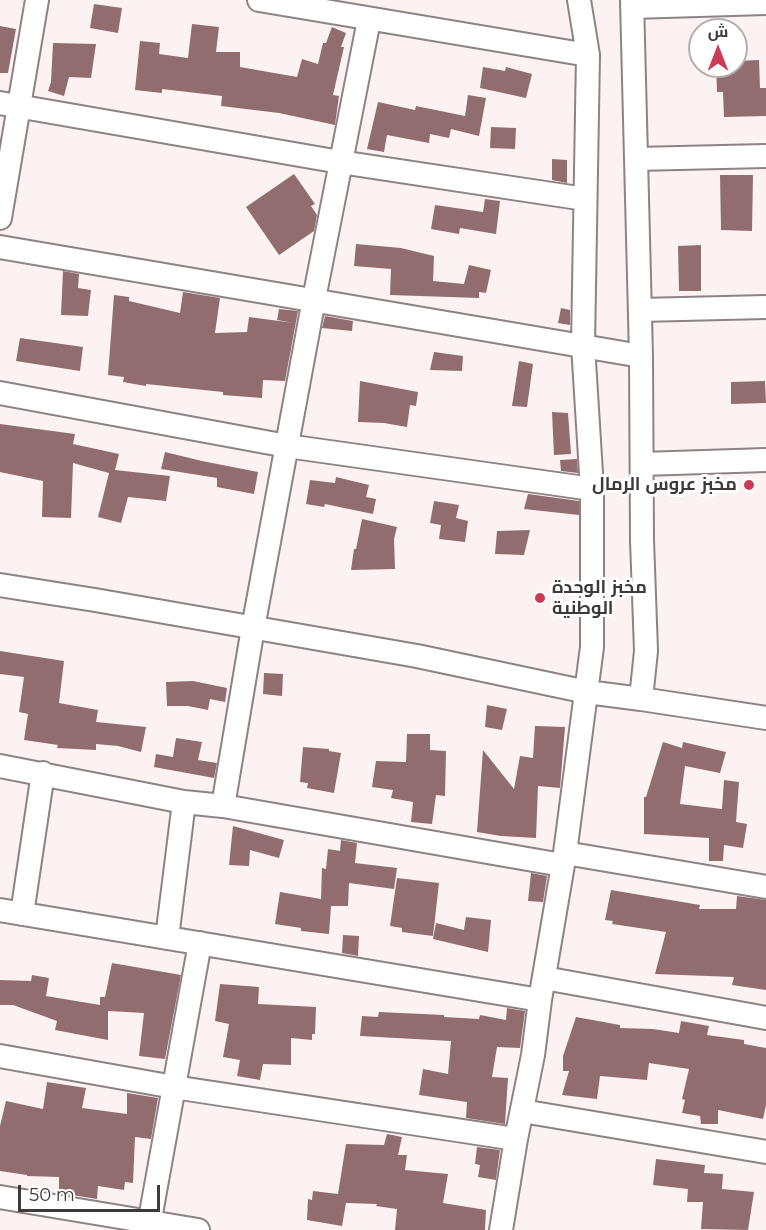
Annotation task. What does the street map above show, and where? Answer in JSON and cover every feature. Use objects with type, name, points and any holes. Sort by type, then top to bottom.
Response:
[{"type":"street","points":[[0,219],[9,104],[37,0]]},
{"type":"street","points":[[259,0],[588,55]]},
{"type":"street","points":[[501,1230],[533,1056],[592,646],[592,489],[583,345],[588,55],[579,0]]},
{"type":"street","points":[[641,699],[646,651],[632,3],[766,3]]},
{"type":"street","points":[[223,806],[286,446],[369,20]]},
{"type":"street","points":[[9,104],[340,162],[585,199]]},
{"type":"street","points":[[636,159],[766,156]]},
{"type":"street","points":[[0,247],[641,356]]},
{"type":"street","points":[[640,310],[766,307]]},
{"type":"street","points":[[0,393],[286,446],[592,489]]},
{"type":"street","points":[[642,464],[766,460]]},
{"type":"street","points":[[0,585],[417,656],[587,692],[766,718]]},
{"type":"street","points":[[0,766],[184,802],[766,887]]},
{"type":"street","points":[[43,774],[11,912],[540,1000]]},
{"type":"street","points":[[167,938],[184,802]]},
{"type":"street","points":[[149,1226],[200,944]]},
{"type":"street","points":[[544,978],[766,1018]]},
{"type":"street","points":[[0,1056],[174,1088],[516,1139]]},
{"type":"street","points":[[522,1111],[766,1152]]},
{"type":"street","points":[[0,1197],[149,1226],[198,1230]]},
{"type":"building","points":[[94,4],[122,8],[118,33],[90,28]]},
{"type":"building","points":[[192,24],[219,27],[216,52],[240,52],[240,67],[297,77],[302,59],[318,64],[323,43],[326,43],[332,27],[346,33],[341,47],[344,47],[333,95],[339,96],[335,125],[279,113],[221,106],[222,96],[162,89],[162,93],[135,90],[140,41],[160,43],[159,54],[188,58]]},
{"type":"building","points":[[0,26],[16,29],[8,73],[0,73]]},
{"type":"building","points":[[53,43],[96,44],[91,78],[69,77],[64,96],[48,91],[51,82]]},
{"type":"building","points":[[748,60],[759,60],[760,88],[766,88],[766,116],[724,117],[723,92],[717,92],[716,78],[748,78]]},
{"type":"building","points":[[483,67],[505,71],[506,67],[532,74],[526,98],[480,88]]},
{"type":"building","points":[[468,95],[486,98],[479,136],[451,129],[449,138],[430,134],[429,143],[387,135],[384,152],[367,149],[378,102],[415,110],[416,106],[465,116]]},
{"type":"building","points":[[491,127],[516,128],[515,149],[490,148]]},
{"type":"building","points":[[552,159],[567,160],[567,183],[552,180]]},
{"type":"building","points":[[294,174],[315,204],[311,206],[317,215],[314,231],[279,255],[246,207]]},
{"type":"building","points":[[720,175],[753,175],[752,231],[721,230]]},
{"type":"building","points":[[485,199],[500,201],[496,234],[460,228],[459,234],[431,229],[435,205],[483,212]]},
{"type":"building","points":[[356,244],[401,248],[434,256],[433,281],[464,284],[469,265],[491,270],[486,293],[479,292],[479,298],[390,295],[391,269],[354,266]]},
{"type":"building","points":[[701,245],[701,291],[679,291],[678,246]]},
{"type":"building","points":[[63,271],[79,274],[78,288],[91,290],[88,316],[61,315]]},
{"type":"building","points":[[183,292],[220,298],[215,333],[247,332],[249,317],[294,323],[277,320],[279,309],[298,311],[285,381],[263,380],[262,398],[146,384],[146,386],[123,382],[124,377],[108,375],[114,295],[129,297],[129,301],[180,313]]},
{"type":"building","points":[[561,308],[570,310],[570,325],[558,323]]},
{"type":"building","points":[[325,316],[353,321],[352,331],[322,328]]},
{"type":"building","points":[[20,338],[83,347],[80,371],[16,361]]},
{"type":"building","points":[[434,352],[463,356],[462,371],[430,370]]},
{"type":"building","points":[[519,361],[533,364],[527,407],[512,406]]},
{"type":"building","points":[[360,381],[418,392],[416,406],[410,405],[407,427],[358,422]]},
{"type":"building","points":[[765,381],[766,403],[731,404],[731,382]]},
{"type":"building","points":[[552,412],[568,413],[571,454],[554,455]]},
{"type":"building","points":[[0,424],[75,434],[73,444],[119,454],[115,470],[170,476],[166,501],[128,497],[121,523],[98,517],[109,473],[73,463],[71,518],[42,517],[43,481],[0,472]]},
{"type":"building","points":[[165,452],[258,472],[254,494],[217,487],[217,478],[161,469]]},
{"type":"building","points":[[577,459],[578,473],[561,471],[560,460]]},
{"type":"building","points":[[336,477],[369,485],[366,497],[376,499],[373,514],[325,504],[324,507],[306,504],[310,480],[335,483]]},
{"type":"building","points":[[528,494],[579,501],[579,515],[524,509]]},
{"type":"building","points":[[434,501],[459,505],[456,518],[468,521],[465,542],[439,539],[441,525],[430,523]]},
{"type":"building","points":[[362,519],[397,527],[394,539],[395,569],[351,570]]},
{"type":"building","points":[[530,530],[524,555],[495,554],[497,531]]},
{"type":"building","points":[[0,651],[64,661],[59,703],[98,710],[96,722],[146,727],[141,752],[118,746],[96,744],[96,750],[57,748],[58,745],[24,740],[28,714],[19,712],[24,677],[0,674]]},
{"type":"building","points":[[264,673],[283,674],[282,696],[263,694]]},
{"type":"building","points":[[193,681],[227,688],[225,702],[210,699],[208,710],[188,706],[167,706],[166,682]]},
{"type":"building","points":[[487,705],[507,709],[502,730],[485,727]]},
{"type":"building","points":[[535,726],[565,727],[560,788],[538,786],[536,838],[477,832],[483,750],[514,789],[520,756],[533,758]]},
{"type":"building","points":[[407,734],[430,734],[430,750],[446,751],[445,796],[436,795],[432,824],[411,822],[413,802],[391,798],[393,790],[372,787],[376,761],[406,762]]},
{"type":"building","points":[[176,738],[202,742],[198,760],[217,763],[214,778],[154,767],[156,754],[173,757]]},
{"type":"building","points":[[663,742],[682,748],[683,742],[726,752],[720,773],[685,766],[680,804],[722,809],[724,780],[739,782],[736,822],[747,824],[743,848],[724,845],[723,861],[709,861],[709,838],[644,834],[644,797],[646,797]]},
{"type":"building","points":[[303,747],[329,749],[329,751],[341,753],[334,793],[307,788],[308,783],[300,782]]},
{"type":"building","points":[[233,826],[284,840],[279,858],[250,850],[249,866],[229,865]]},
{"type":"building","points":[[341,840],[357,843],[355,863],[397,868],[394,889],[349,883],[348,906],[331,906],[329,934],[301,931],[301,928],[275,924],[280,892],[321,899],[322,868],[326,869],[328,849],[340,851]]},
{"type":"building","points":[[531,873],[547,876],[543,902],[528,901]]},
{"type":"building","points":[[397,878],[439,883],[433,936],[402,932],[402,928],[390,926]]},
{"type":"building","points":[[611,890],[700,905],[699,909],[736,909],[737,896],[766,900],[766,990],[732,985],[734,977],[655,974],[666,932],[612,924],[613,921],[605,920]]},
{"type":"building","points":[[466,917],[491,920],[488,952],[433,939],[436,923],[464,930]]},
{"type":"building","points":[[343,935],[359,936],[358,956],[342,953]]},
{"type":"building","points":[[112,963],[181,975],[165,1059],[139,1056],[144,1013],[108,1011],[108,1040],[55,1030],[57,1021],[13,1005],[0,1005],[0,980],[31,981],[32,975],[49,978],[46,996],[100,1005],[100,997],[105,997]]},
{"type":"building","points":[[220,984],[259,987],[258,1004],[316,1007],[315,1034],[312,1034],[312,1040],[291,1038],[291,1065],[263,1064],[260,1080],[237,1076],[240,1060],[223,1057],[229,1024],[215,1021]]},
{"type":"building","points":[[507,1008],[525,1011],[520,1048],[497,1047],[492,1077],[508,1078],[505,1124],[466,1118],[467,1102],[419,1095],[423,1069],[448,1074],[451,1041],[360,1036],[362,1016],[378,1017],[379,1012],[479,1019],[480,1015],[506,1020]]},
{"type":"building","points":[[576,1017],[620,1025],[620,1028],[679,1033],[681,1021],[709,1026],[707,1035],[744,1040],[744,1044],[766,1048],[766,1105],[763,1119],[718,1110],[718,1124],[701,1124],[700,1116],[682,1113],[685,1100],[682,1099],[689,1069],[649,1063],[647,1080],[600,1076],[597,1099],[562,1095],[569,1071],[563,1071],[563,1056]]},
{"type":"building","points":[[47,1082],[86,1088],[82,1108],[127,1114],[127,1093],[158,1098],[151,1139],[135,1137],[133,1183],[125,1182],[124,1190],[98,1186],[97,1199],[59,1193],[59,1177],[27,1176],[0,1171],[0,1126],[6,1101],[43,1109]]},
{"type":"building","points":[[387,1134],[402,1137],[398,1155],[407,1155],[405,1170],[448,1174],[443,1203],[486,1210],[485,1230],[395,1230],[397,1209],[376,1206],[377,1204],[346,1203],[342,1226],[307,1220],[308,1199],[312,1200],[313,1191],[338,1194],[346,1144],[384,1145]]},
{"type":"building","points":[[477,1147],[500,1150],[496,1180],[478,1177],[480,1165],[475,1164]]},
{"type":"building","points":[[656,1159],[705,1165],[704,1173],[723,1174],[722,1189],[754,1192],[748,1230],[701,1229],[703,1202],[687,1202],[688,1189],[653,1185]]},
{"type":"place","name":"مخبز عروس الرمال","points":[[749,485]]},
{"type":"place","name":"مخبز الوحدة الوطنية","points":[[540,598]]}]
